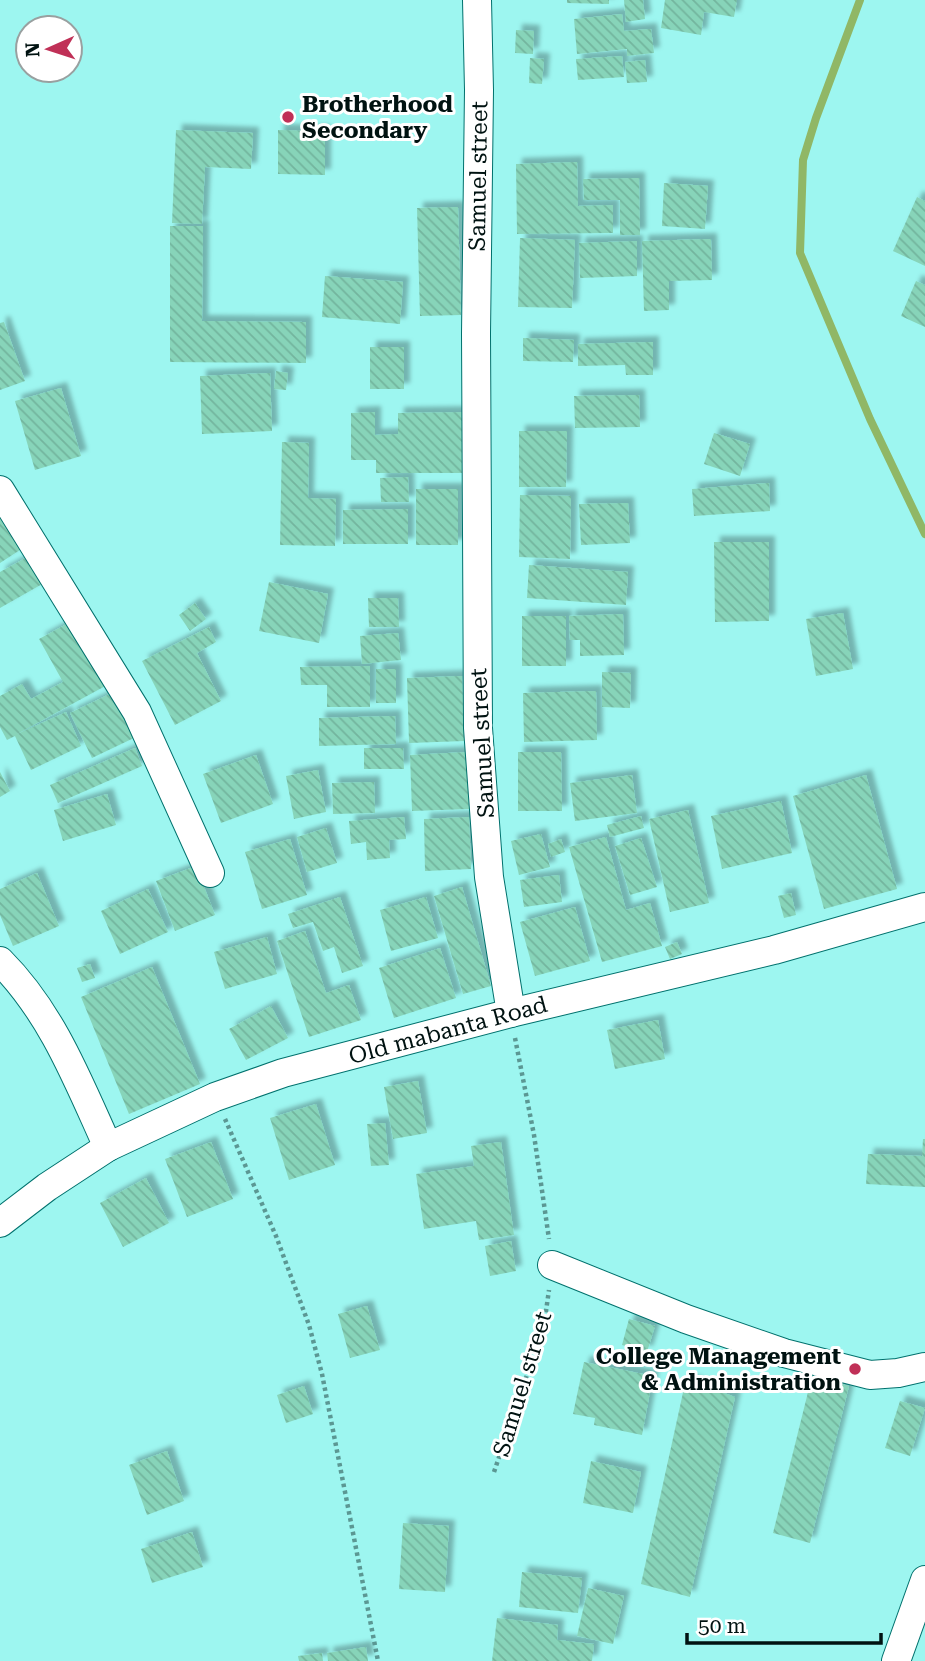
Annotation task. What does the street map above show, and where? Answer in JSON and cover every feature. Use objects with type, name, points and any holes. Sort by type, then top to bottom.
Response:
[{"type":"street","name":"Samuel street","points":[[477,0],[479,90],[475,334],[478,728],[489,877],[511,1013]]},
{"type":"street","points":[[0,489],[137,712],[210,873]]},
{"type":"street","name":"Old mabanta Road","points":[[0,1223],[47,1187],[108,1147],[215,1097],[283,1073],[511,1013],[774,950],[925,906]]},
{"type":"street","points":[[0,961],[34,1000],[61,1043],[108,1147]]},
{"type":"street","points":[[552,1265],[686,1319],[784,1353],[870,1374],[898,1373],[925,1367]]},
{"type":"street","points":[[896,1661],[925,1580]]},
{"type":"path","name":"Samuel street","points":[[494,1472],[544,1325],[552,1265],[534,1135],[511,1013]]},
{"type":"path","points":[[215,1097],[276,1236],[309,1325],[322,1374],[378,1661]]},
{"type":"building","points":[[567,0],[609,0],[609,4],[567,3]]},
{"type":"building","points":[[624,0],[643,0],[645,19],[626,22]]},
{"type":"building","points":[[665,0],[737,0],[734,17],[704,12],[701,35],[661,28]]},
{"type":"building","points":[[622,14],[624,31],[651,29],[654,53],[627,56],[627,49],[577,54],[574,19]]},
{"type":"building","points":[[516,30],[534,31],[533,54],[515,53]]},
{"type":"building","points":[[622,56],[624,77],[578,80],[576,59]]},
{"type":"building","points":[[530,58],[544,59],[542,84],[529,83]]},
{"type":"building","points":[[645,60],[647,82],[627,83],[625,62]]},
{"type":"building","points":[[176,130],[253,133],[251,169],[205,167],[202,224],[172,223]]},
{"type":"building","points":[[278,130],[325,131],[325,175],[278,174]]},
{"type":"building","points":[[577,162],[578,206],[613,205],[613,233],[517,234],[516,164]]},
{"type":"building","points":[[639,178],[640,235],[620,235],[620,200],[584,200],[583,179]]},
{"type":"building","points":[[664,183],[708,186],[705,229],[662,226]]},
{"type":"building","points":[[917,197],[925,201],[925,266],[893,251]]},
{"type":"building","points":[[458,207],[461,315],[420,316],[417,208]]},
{"type":"building","points":[[170,226],[203,226],[202,321],[306,322],[306,363],[170,362]]},
{"type":"building","points":[[520,238],[575,240],[572,308],[518,307]]},
{"type":"building","points":[[711,239],[712,280],[669,281],[669,310],[644,311],[642,241]]},
{"type":"building","points":[[637,241],[637,276],[580,278],[579,243]]},
{"type":"building","points":[[325,276],[403,282],[400,324],[322,317]]},
{"type":"building","points":[[916,281],[925,285],[925,327],[901,316]]},
{"type":"building","points":[[4,322],[25,381],[0,390],[0,323]]},
{"type":"building","points":[[523,338],[574,340],[573,362],[523,361]]},
{"type":"building","points":[[653,342],[653,375],[626,375],[625,365],[578,366],[578,344]]},
{"type":"building","points":[[370,347],[404,347],[404,389],[370,389]]},
{"type":"building","points":[[276,371],[288,373],[286,390],[274,389]]},
{"type":"building","points":[[270,373],[272,431],[202,434],[200,376]]},
{"type":"building","points":[[61,388],[81,456],[35,470],[15,401]]},
{"type":"building","points":[[639,395],[640,427],[575,428],[574,396]]},
{"type":"building","points":[[375,412],[375,435],[398,434],[398,413],[470,412],[470,473],[376,473],[376,460],[351,460],[351,413]]},
{"type":"building","points":[[519,431],[567,431],[566,487],[519,487]]},
{"type":"building","points":[[714,433],[750,444],[740,476],[704,464]]},
{"type":"building","points":[[282,442],[309,443],[308,498],[336,499],[335,546],[280,545]]},
{"type":"building","points":[[408,477],[409,502],[381,502],[380,478]]},
{"type":"building","points":[[769,483],[770,511],[694,516],[692,489]]},
{"type":"building","points":[[416,489],[458,489],[458,545],[416,545]]},
{"type":"building","points":[[520,495],[571,496],[570,559],[519,557]]},
{"type":"building","points":[[628,503],[630,543],[581,545],[579,504]]},
{"type":"building","points":[[408,509],[408,544],[343,544],[343,510]]},
{"type":"building","points":[[0,510],[23,548],[0,563]]},
{"type":"building","points":[[714,542],[769,542],[769,621],[715,622]]},
{"type":"building","points":[[29,556],[44,583],[0,608],[0,572]]},
{"type":"building","points":[[529,565],[628,572],[626,605],[527,598]]},
{"type":"building","points":[[269,582],[328,594],[319,643],[259,631]]},
{"type":"building","points":[[368,598],[398,598],[399,627],[369,627]]},
{"type":"building","points":[[195,603],[206,619],[190,631],[179,615]]},
{"type":"building","points":[[843,613],[853,669],[816,676],[806,619]]},
{"type":"building","points":[[623,614],[624,655],[580,656],[580,640],[570,640],[569,616]]},
{"type":"building","points":[[522,616],[566,616],[566,666],[522,666]]},
{"type":"building","points":[[74,620],[109,684],[17,734],[66,712],[81,746],[31,770],[15,736],[7,740],[0,727],[0,696],[22,684],[31,699],[63,682],[39,639]]},
{"type":"building","points":[[209,627],[216,642],[197,653],[221,701],[175,725],[142,661]]},
{"type":"building","points":[[398,633],[401,660],[362,664],[360,636]]},
{"type":"building","points":[[370,666],[370,707],[327,707],[327,685],[301,685],[300,667]]},
{"type":"building","points":[[376,669],[396,669],[396,703],[376,703]]},
{"type":"building","points":[[602,672],[631,673],[630,708],[602,707]]},
{"type":"building","points":[[462,676],[465,741],[409,743],[407,678]]},
{"type":"building","points":[[116,691],[138,736],[92,758],[70,713]]},
{"type":"building","points":[[596,691],[597,740],[524,742],[523,693]]},
{"type":"building","points":[[395,716],[396,744],[319,746],[319,718]]},
{"type":"building","points":[[135,748],[142,766],[58,803],[50,785]]},
{"type":"building","points":[[364,748],[403,748],[404,769],[364,769]]},
{"type":"building","points":[[467,752],[469,809],[412,811],[410,755]]},
{"type":"building","points":[[518,752],[561,752],[562,811],[518,811]]},
{"type":"building","points":[[256,755],[273,804],[221,823],[203,774]]},
{"type":"building","points":[[318,770],[326,812],[294,819],[286,776]]},
{"type":"building","points":[[0,772],[10,791],[0,797]]},
{"type":"building","points":[[632,775],[637,813],[575,821],[570,783]]},
{"type":"building","points":[[866,775],[897,889],[824,909],[793,796]]},
{"type":"building","points":[[374,782],[375,813],[333,814],[332,783]]},
{"type":"building","points":[[107,794],[116,825],[63,841],[54,810]]},
{"type":"building","points":[[781,801],[792,853],[722,869],[711,816]]},
{"type":"building","points":[[688,810],[709,903],[670,912],[649,819]]},
{"type":"building","points":[[641,816],[644,828],[610,837],[607,825]]},
{"type":"building","points":[[404,817],[406,839],[389,840],[390,858],[367,860],[366,842],[351,844],[349,821]]},
{"type":"building","points":[[469,817],[471,869],[425,871],[424,819]]},
{"type":"building","points":[[326,828],[337,863],[307,872],[297,837]]},
{"type":"building","points":[[541,834],[550,867],[519,875],[511,841]]},
{"type":"building","points":[[606,837],[626,910],[650,903],[662,946],[602,962],[569,847]]},
{"type":"building","points":[[641,838],[657,887],[630,895],[615,846]]},
{"type":"building","points":[[290,839],[307,895],[262,909],[245,852]]},
{"type":"building","points":[[561,839],[565,852],[551,857],[548,844]]},
{"type":"building","points":[[196,866],[215,915],[175,931],[156,881]]},
{"type":"building","points":[[37,873],[59,926],[13,946],[0,915],[0,889]]},
{"type":"building","points":[[559,875],[562,902],[524,907],[520,880]]},
{"type":"building","points":[[462,887],[491,986],[463,994],[434,896]]},
{"type":"building","points":[[148,889],[168,932],[120,954],[101,911]]},
{"type":"building","points":[[791,893],[796,915],[784,918],[778,896]]},
{"type":"building","points":[[340,897],[363,966],[342,973],[334,947],[323,951],[313,922],[293,928],[288,914]]},
{"type":"building","points":[[426,897],[438,938],[391,951],[380,910]]},
{"type":"building","points":[[575,907],[590,961],[535,976],[520,922]]},
{"type":"building","points":[[305,931],[326,993],[349,985],[361,1020],[309,1037],[277,941]]},
{"type":"building","points":[[267,937],[277,974],[225,989],[214,952]]},
{"type":"building","points":[[677,942],[682,954],[670,959],[665,947]]},
{"type":"building","points":[[440,948],[456,998],[394,1018],[379,968]]},
{"type":"building","points":[[90,964],[95,978],[82,982],[77,968]]},
{"type":"building","points":[[152,967],[200,1084],[129,1114],[81,997]]},
{"type":"building","points":[[271,1006],[288,1038],[246,1060],[229,1029]]},
{"type":"building","points":[[658,1020],[665,1059],[615,1069],[607,1030]]},
{"type":"building","points":[[418,1081],[427,1133],[393,1139],[384,1087]]},
{"type":"building","points":[[316,1104],[335,1165],[289,1180],[270,1118]]},
{"type":"building","points":[[385,1123],[389,1165],[371,1166],[367,1124]]},
{"type":"building","points":[[923,1139],[925,1187],[866,1184],[868,1154],[922,1156]]},
{"type":"building","points":[[211,1142],[233,1199],[187,1217],[165,1159]]},
{"type":"building","points":[[501,1142],[514,1235],[479,1240],[476,1221],[424,1229],[416,1174],[474,1166],[471,1146]]},
{"type":"building","points":[[146,1178],[169,1223],[123,1247],[100,1203]]},
{"type":"building","points":[[511,1241],[516,1271],[490,1276],[485,1246]]},
{"type":"building","points":[[367,1306],[380,1350],[350,1358],[338,1314]]},
{"type":"building","points":[[629,1319],[655,1326],[647,1352],[622,1345]]},
{"type":"building","points":[[584,1362],[653,1376],[642,1435],[594,1425],[595,1418],[573,1414]]},
{"type":"building","points":[[812,1376],[849,1386],[810,1543],[773,1533]]},
{"type":"building","points":[[686,1379],[735,1397],[690,1597],[641,1584]]},
{"type":"building","points":[[304,1386],[313,1414],[286,1423],[277,1395]]},
{"type":"building","points":[[900,1401],[925,1408],[910,1456],[885,1448]]},
{"type":"building","points":[[167,1451],[184,1501],[147,1515],[129,1465]]},
{"type":"building","points":[[591,1461],[641,1472],[633,1513],[583,1503]]},
{"type":"building","points":[[403,1523],[449,1526],[445,1592],[399,1589]]},
{"type":"building","points":[[192,1532],[203,1567],[152,1583],[141,1549]]},
{"type":"building","points":[[522,1572],[582,1578],[578,1613],[519,1607]]},
{"type":"building","points":[[588,1588],[624,1596],[613,1644],[577,1636]]},
{"type":"building","points":[[497,1618],[558,1625],[557,1640],[594,1644],[592,1661],[492,1661]]},
{"type":"building","points":[[366,1647],[368,1661],[328,1661],[327,1653]]},
{"type":"building","points":[[322,1653],[323,1661],[299,1661],[298,1656]]},
{"type":"waterway","points":[[860,0],[803,160],[800,253],[870,419],[925,534]]},
{"type":"place","name":"Brotherhood Secondary","points":[[288,117]]},
{"type":"place","name":"College Management & Administration","points":[[855,1369]]}]
